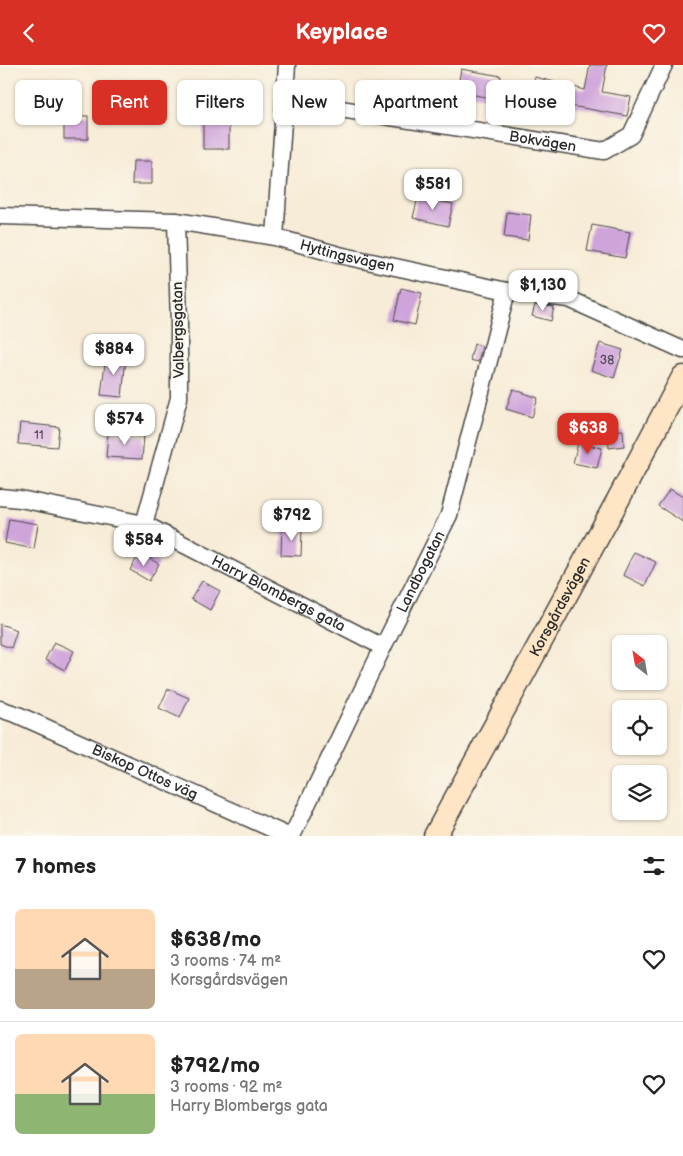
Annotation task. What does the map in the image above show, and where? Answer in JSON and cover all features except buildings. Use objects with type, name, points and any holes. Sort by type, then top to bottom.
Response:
[{"type":"street","points":[[285,80],[286,65]]},
{"type":"street","name":"Bokvägen","points":[[345,110],[604,151],[631,135],[664,65]]},
{"type":"street","points":[[275,237],[282,125]]},
{"type":"street","name":"Hyttingsvägen","points":[[0,216],[176,221],[275,237],[339,255],[507,291],[569,299],[683,350]]},
{"type":"street","name":"Valbergsgatan","points":[[144,524],[179,398],[176,221]]},
{"type":"street","name":"Landbogatan","points":[[292,836],[449,515],[507,291]]},
{"type":"street","name":"Korsgårdsvägen","points":[[435,836],[681,388]]},
{"type":"street","name":"Harry Blombergs gata","points":[[0,497],[20,499],[144,524],[383,647]]},
{"type":"street","name":"Biskop Ottos väg","points":[[0,709],[18,715],[288,836]]}]
